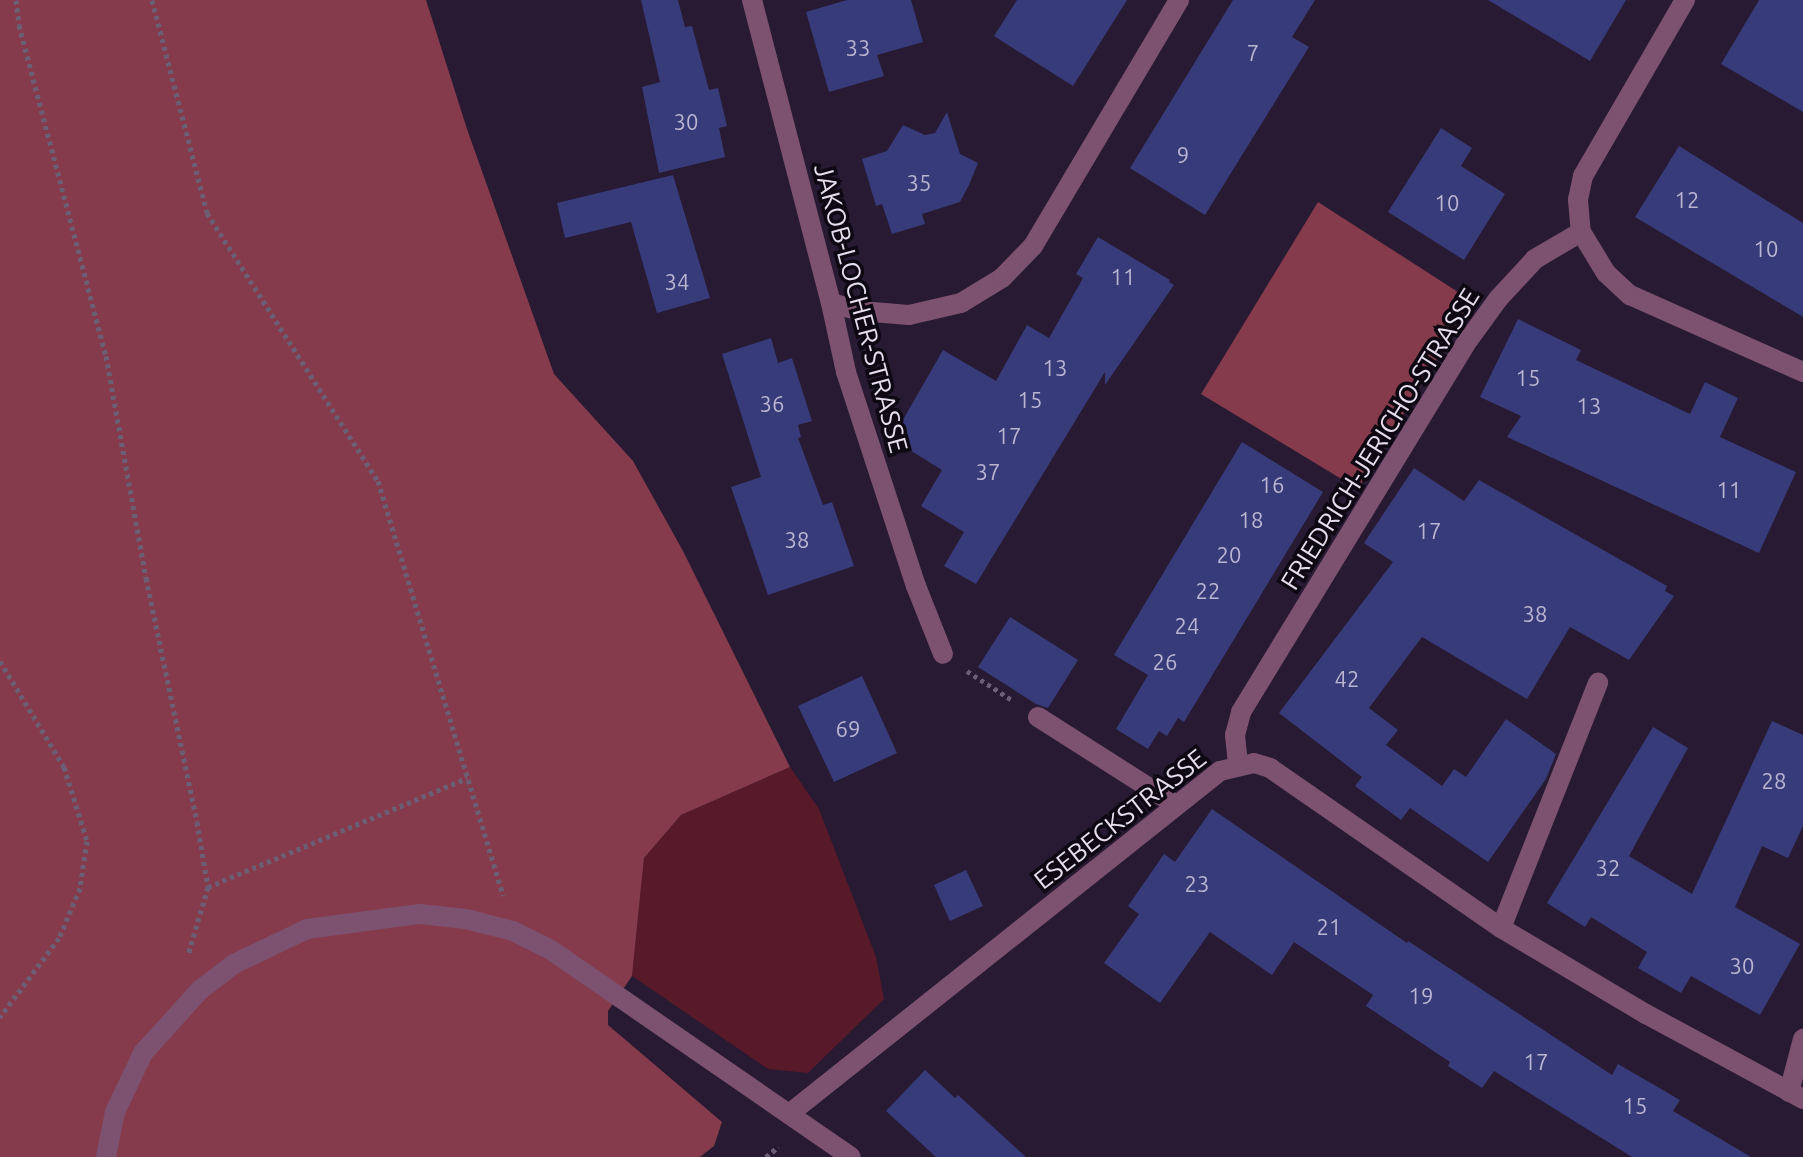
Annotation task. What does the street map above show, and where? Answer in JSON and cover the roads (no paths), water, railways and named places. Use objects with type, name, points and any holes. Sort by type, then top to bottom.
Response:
[{"type":"street","name":"JAKOB-LOCHER-STRASSE","points":[[752,0],[846,372],[916,586],[943,654]]},
{"type":"street","points":[[831,303],[860,311],[909,315],[961,303],[1002,278],[1033,246],[1179,0]]},
{"type":"street","points":[[1685,0],[1583,176],[1578,200],[1581,232],[1606,273],[1630,295],[1803,372]]},
{"type":"street","name":"FRIEDRICH-JERICHO-STRASSE","points":[[1238,764],[1235,735],[1241,712],[1464,346],[1498,299],[1535,259],[1581,232]]},
{"type":"street","points":[[1501,928],[1598,683]]},
{"type":"street","points":[[1038,717],[1176,805]]},
{"type":"street","name":"ESEBECKSTRASSE","points":[[789,1114],[1176,805],[1220,771],[1238,764],[1254,763],[1270,768],[1501,928],[1646,1014],[1796,1095],[1803,1039]]},
{"type":"street","points":[[106,1157],[115,1112],[143,1053],[200,990],[234,964],[307,929],[420,914],[466,919],[513,931],[551,950],[851,1157]]}]
